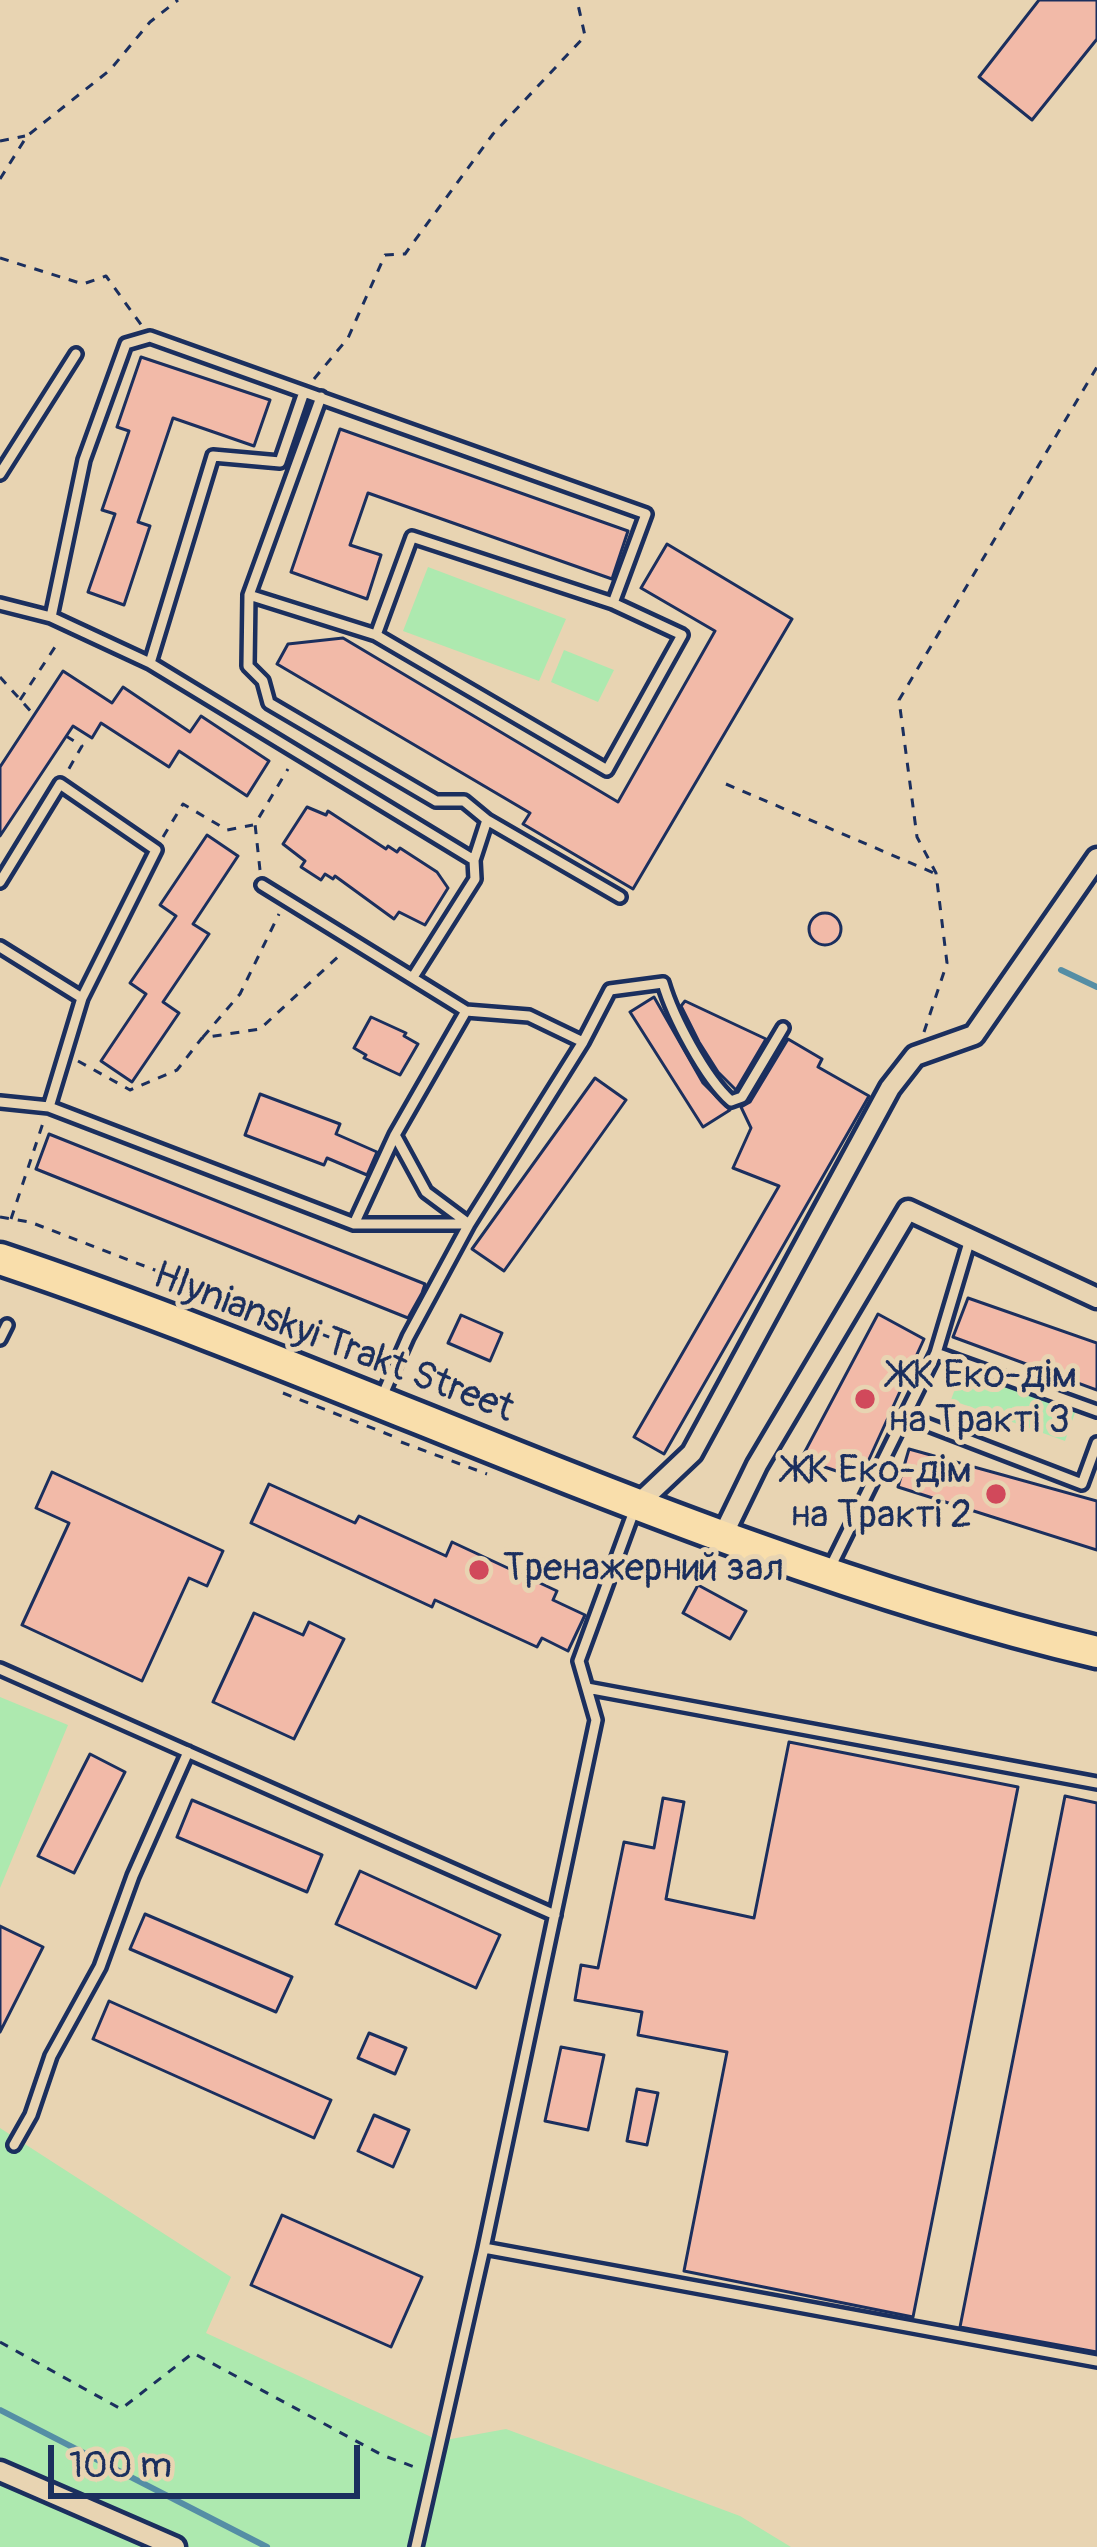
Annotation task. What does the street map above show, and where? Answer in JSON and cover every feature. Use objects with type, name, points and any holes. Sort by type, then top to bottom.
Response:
[{"type":"main road","name":"Hlynianskyi Trakt Street","points":[[0,1259],[370,1414],[975,1623],[1097,1652]]},
{"type":"street","points":[[644,1510],[692,1453],[890,1088],[915,1056],[974,1035],[1097,858]]},
{"type":"street","points":[[722,1537],[758,1465],[908,1210],[1097,1298]]},
{"type":"street","points":[[0,2471],[141,2541],[175,2547]]},
{"type":"lane","points":[[51,617],[84,460],[125,344],[150,337],[646,514],[613,603]]},
{"type":"lane","points":[[0,474],[76,354]]},
{"type":"lane","points":[[150,663],[214,456],[280,462],[304,392]]},
{"type":"lane","points":[[321,398],[249,595],[248,665],[263,681],[269,703],[436,801],[464,801],[487,820],[620,897]]},
{"type":"lane","points":[[249,595],[376,635],[607,770],[682,635],[613,603],[412,537],[376,635]]},
{"type":"lane","points":[[0,604],[51,617],[150,663],[474,860]]},
{"type":"lane","points":[[0,882],[60,784],[156,850],[82,998],[49,1107]]},
{"type":"lane","points":[[413,977],[475,879],[474,860],[487,820]]},
{"type":"lane","points":[[262,885],[466,1011],[529,1016],[583,1042]]},
{"type":"lane","points":[[0,947],[82,998]]},
{"type":"lane","points":[[370,1414],[469,1224],[583,1042],[610,990],[663,983],[711,1076],[726,1098],[737,1101],[783,1028]]},
{"type":"lane","points":[[355,1224],[395,1135],[466,1011]]},
{"type":"lane","points":[[0,1102],[49,1107],[355,1224],[469,1224]]},
{"type":"lane","points":[[395,1135],[426,1192],[469,1224]]},
{"type":"lane","points":[[827,1573],[935,1353],[970,1239]]},
{"type":"lane","points":[[0,1339],[8,1325]]},
{"type":"lane","points":[[935,1353],[1097,1411]]},
{"type":"lane","points":[[905,1416],[1082,1484],[1097,1443]]},
{"type":"lane","points":[[416,2547],[596,1720],[579,1661],[644,1510]]},
{"type":"lane","points":[[0,1669],[555,1915]]},
{"type":"lane","points":[[587,1688],[1097,1783]]},
{"type":"lane","points":[[14,2145],[31,2115],[51,2056],[100,1967],[133,1876],[188,1752]]},
{"type":"lane","points":[[484,2248],[1097,2361]]},
{"type":"path","points":[[0,179],[27,136],[110,70],[150,22],[178,0]]},
{"type":"path","points":[[304,392],[348,338],[385,255],[405,254],[493,134],[585,36],[577,0]]},
{"type":"path","points":[[0,141],[27,136]]},
{"type":"path","points":[[0,258],[83,284],[106,276],[150,337]]},
{"type":"path","points":[[915,1056],[947,963],[935,873],[917,838],[899,700],[1097,367]]},
{"type":"path","points":[[20,700],[70,626]]},
{"type":"path","points":[[0,677],[34,715]]},
{"type":"path","points":[[60,784],[82,746],[66,736]]},
{"type":"path","points":[[262,885],[255,824],[298,752]]},
{"type":"path","points":[[726,784],[935,873]]},
{"type":"path","points":[[156,850],[183,805],[226,830],[255,824]]},
{"type":"path","points":[[66,1054],[130,1090],[177,1070],[240,994],[286,900]]},
{"type":"path","points":[[202,1038],[260,1029],[355,942]]},
{"type":"path","points":[[11,1219],[49,1107]]},
{"type":"path","points":[[0,1217],[30,1222],[397,1363]]},
{"type":"path","points":[[291,1398],[370,1414]]},
{"type":"path","points":[[0,2342],[121,2409],[193,2354],[382,2455],[433,2473]]},
{"type":"green space","points":[[428,567],[566,619],[539,681],[403,631]]},
{"type":"green space","points":[[564,650],[614,670],[598,702],[551,682]]},
{"type":"green space","points":[[962,1369],[1076,1410],[1065,1441],[951,1400]]},
{"type":"green space","points":[[0,1697],[68,1725],[0,1888]]},
{"type":"green space","points":[[0,2128],[231,2277],[206,2333],[440,2441],[506,2429],[740,2516],[791,2547],[0,2547]]},
{"type":"building","points":[[1039,0],[1097,0],[1097,39],[1032,120],[979,77]]},
{"type":"building","points":[[141,357],[270,400],[254,446],[173,418],[138,522],[150,526],[124,605],[88,592],[115,514],[102,510],[129,431],[117,427]]},
{"type":"building","points":[[340,429],[628,531],[612,579],[368,493],[350,545],[381,555],[367,599],[291,572]]},
{"type":"building","points":[[667,544],[792,619],[633,889],[523,824],[530,813],[277,664],[288,644],[343,638],[618,802],[715,631],[641,588]]},
{"type":"building","points":[[63,671],[112,703],[123,687],[190,732],[201,716],[269,761],[247,796],[179,751],[169,767],[101,723],[92,738],[73,726],[0,836],[0,767]]},
{"type":"building","points":[[307,807],[326,815],[328,811],[386,849],[397,852],[400,848],[437,872],[448,888],[425,925],[399,912],[394,919],[335,876],[325,874],[321,880],[301,867],[305,861],[283,844]]},
{"type":"building","points":[[207,835],[238,856],[193,924],[209,934],[163,1002],[179,1013],[132,1082],[101,1061],[146,994],[130,983],[176,916],[160,905]]},
{"type":"building","points":[[825,913],[836,918],[841,929],[836,940],[825,945],[814,940],[809,929],[814,918]]},
{"type":"building","points":[[654,997],[703,1083],[730,1110],[703,1127],[630,1012]]},
{"type":"building","points":[[685,1001],[766,1039],[736,1090],[699,1042],[681,1006]]},
{"type":"building","points":[[371,1017],[418,1044],[400,1075],[354,1048]]},
{"type":"building","points":[[788,1039],[822,1059],[818,1067],[869,1096],[664,1454],[634,1437],[779,1186],[733,1168],[751,1128],[741,1107],[750,1102]]},
{"type":"building","points":[[595,1078],[626,1100],[504,1271],[472,1249]]},
{"type":"building","points":[[260,1094],[340,1124],[336,1134],[377,1152],[367,1175],[327,1158],[324,1165],[245,1135]]},
{"type":"building","points":[[49,1134],[425,1284],[422,1293],[408,1318],[36,1169]]},
{"type":"building","name":"ЖК Еко-дім на Тракті 2","points":[[968,1298],[1097,1343],[1097,1390],[953,1337]]},
{"type":"building","name":"ЖК Еко-дім на Тракті 3","points":[[878,1314],[924,1339],[860,1479],[801,1459]]},
{"type":"building","points":[[461,1315],[502,1333],[490,1361],[448,1343]]},
{"type":"building","name":"ЖК Еко-дім на Тракті 2","points":[[909,1449],[1097,1501],[1097,1550],[898,1487]]},
{"type":"building","points":[[52,1472],[223,1551],[207,1586],[189,1578],[142,1681],[22,1625],[69,1523],[36,1508]]},
{"type":"building","points":[[269,1484],[355,1523],[359,1516],[446,1556],[452,1542],[557,1591],[553,1600],[585,1615],[568,1651],[542,1638],[537,1647],[435,1600],[432,1607],[251,1523]]},
{"type":"building","points":[[698,1585],[746,1611],[730,1639],[683,1613]]},
{"type":"building","points":[[254,1613],[303,1635],[309,1622],[344,1639],[294,1739],[213,1702]]},
{"type":"building","points":[[789,1742],[1018,1787],[913,2317],[684,2271],[727,2052],[638,2035],[642,2012],[575,2000],[581,1965],[598,1968],[624,1842],[654,1848],[663,1798],[684,1802],[666,1899],[754,1918]]},
{"type":"building","points":[[90,1754],[125,1772],[74,1873],[38,1856]]},
{"type":"building","points":[[1065,1796],[1097,1803],[1097,2352],[960,2327]]},
{"type":"building","points":[[192,1800],[322,1855],[307,1892],[177,1837]]},
{"type":"building","points":[[360,1871],[500,1935],[476,1988],[336,1924]]},
{"type":"building","points":[[145,1914],[292,1977],[276,2012],[130,1949]]},
{"type":"building","points":[[0,1926],[43,1947],[0,2032]]},
{"type":"building","points":[[109,2001],[331,2100],[314,2138],[93,2039]]},
{"type":"building","points":[[369,2033],[406,2048],[395,2074],[358,2058]]},
{"type":"building","points":[[561,2047],[604,2055],[588,2130],[545,2121]]},
{"type":"building","points":[[637,2089],[658,2093],[647,2145],[627,2141]]},
{"type":"building","points":[[374,2115],[409,2130],[393,2167],[358,2151]]},
{"type":"building","points":[[282,2215],[422,2277],[391,2347],[251,2285]]},
{"type":"waterway","points":[[1061,970],[1097,987]]},
{"type":"waterway","points":[[0,2410],[267,2547]]},
{"type":"place","name":"ЖК Еко-дім на Тракті 3","points":[[865,1399]]},
{"type":"place","name":"ЖК Еко-дім на Тракті 2","points":[[996,1494]]},
{"type":"place","name":"Тренажерний зал","points":[[479,1570]]}]
